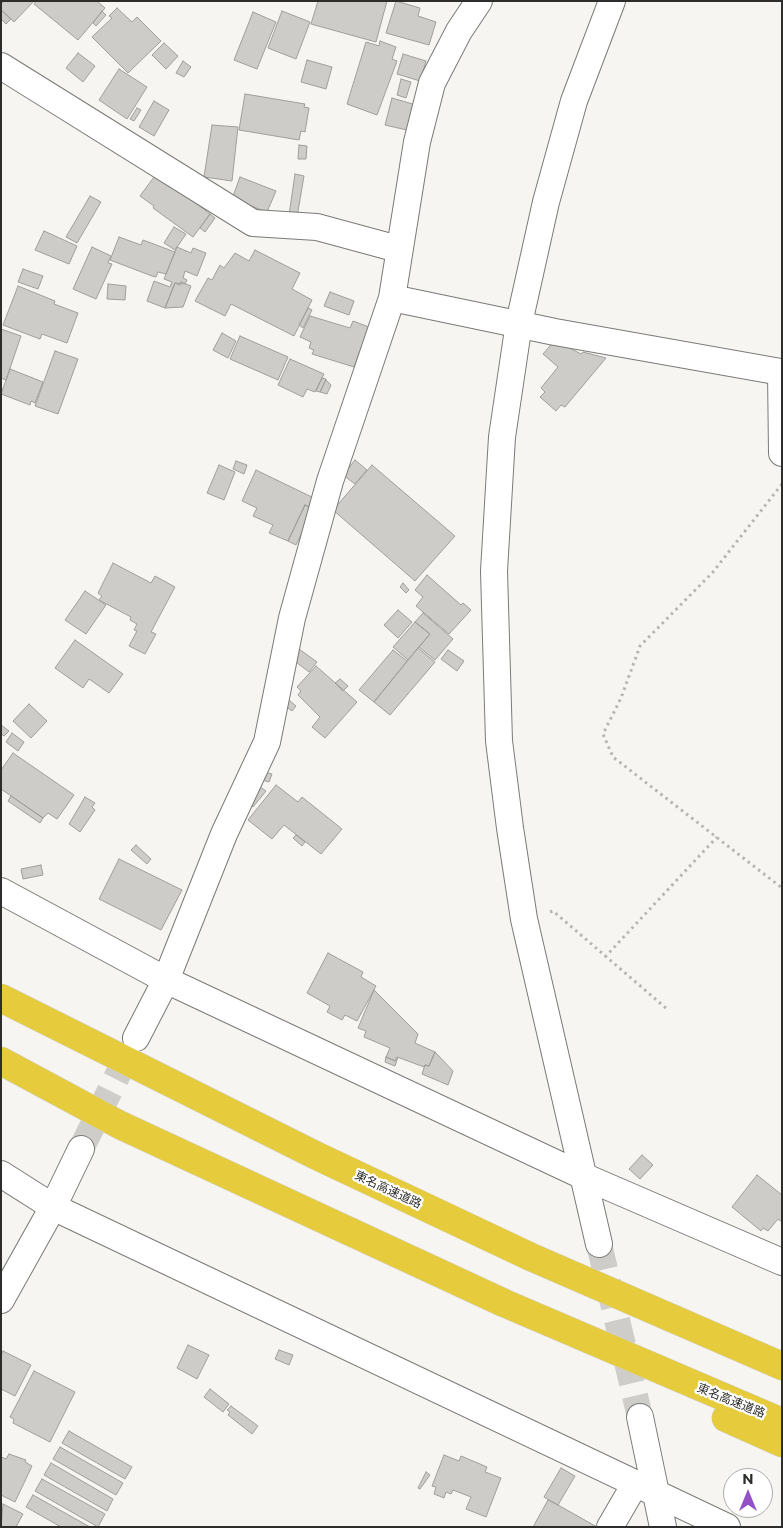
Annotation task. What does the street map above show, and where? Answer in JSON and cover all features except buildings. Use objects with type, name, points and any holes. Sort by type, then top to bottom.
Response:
[{"type":"highway","name":"東名高速道路","points":[[1,998],[317,1156],[486,1236],[718,1340],[782,1366]]},
{"type":"highway","name":"東名高速道路","points":[[1,1061],[120,1125],[504,1303],[782,1422]]},
{"type":"highway","points":[[504,1303],[739,1424],[782,1443]]},
{"type":"street","points":[[136,1038],[166,980],[224,834],[267,742],[292,618],[327,490],[392,298],[398,249],[417,142],[432,83],[459,31],[479,1]]},
{"type":"street","points":[[599,1244],[524,919],[499,741],[494,571],[502,437],[519,323],[546,202],[574,101],[612,1]]},
{"type":"street","points":[[1,66],[253,223],[317,227],[398,249]]},
{"type":"street","points":[[392,298],[555,332],[781,372],[782,452]]},
{"type":"street","points":[[1,891],[166,980],[583,1176],[782,1262]]},
{"type":"street","points":[[1,1300],[52,1207],[81,1149]]},
{"type":"street","points":[[1,1174],[52,1207],[727,1527]]},
{"type":"street","points":[[640,1417],[658,1495],[663,1527]]},
{"type":"street","points":[[610,1527],[635,1484]]},
{"type":"path","points":[[782,484],[713,572],[640,646],[622,698],[603,734],[613,757],[782,888]]},
{"type":"path","points":[[605,957],[717,837]]},
{"type":"path","points":[[524,919],[554,911],[667,1009]]},
{"type":"tunnel","points":[[81,1149],[135,1040]]},
{"type":"tunnel","points":[[599,1244],[640,1417]]}]
